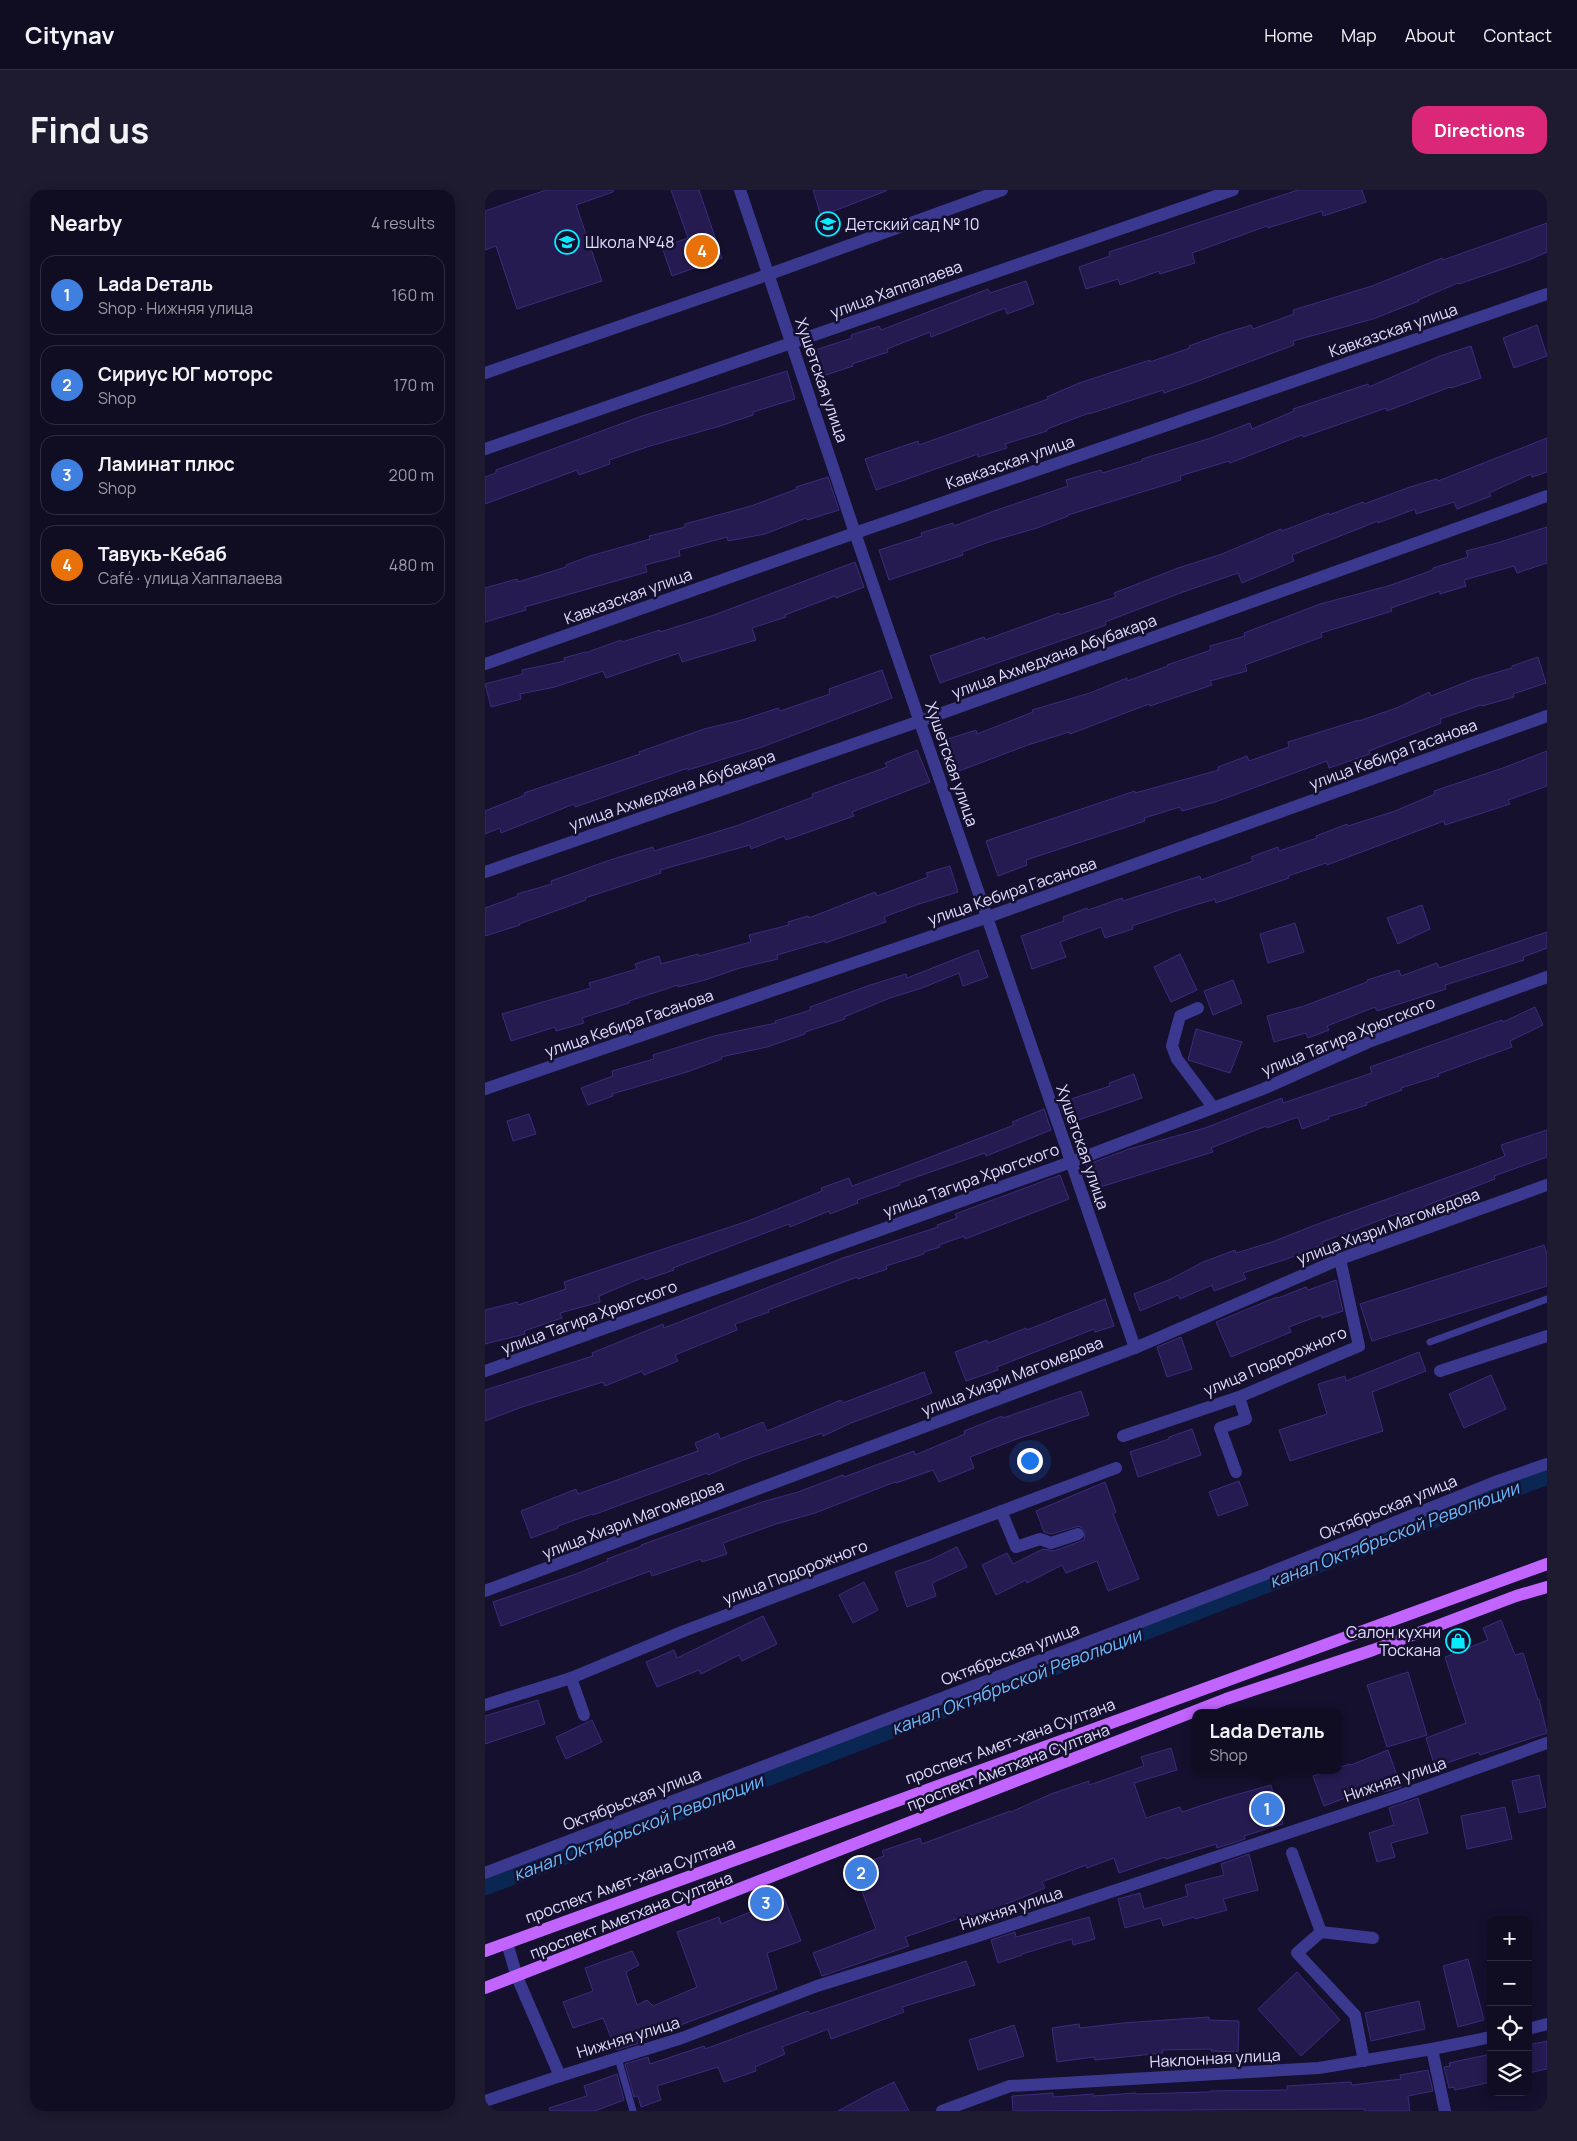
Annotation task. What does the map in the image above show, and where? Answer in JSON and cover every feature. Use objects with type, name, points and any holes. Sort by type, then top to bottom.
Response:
[{"type":"main road","name":"проспект Амет-хана Султана","points":[[485,1951],[1547,1564]]},
{"type":"main road","name":"проспект Аметхана Султана","points":[[1200,1709],[1373,1650],[1516,1596],[1547,1587]]},
{"type":"main road","name":"проспект Аметхана Султана","points":[[485,1988],[1192,1712]]},
{"type":"street","name":"Хушетская улица","points":[[740,190],[767,275],[793,343],[855,533],[1135,1348]]},
{"type":"street","points":[[485,373],[767,275],[1002,190]]},
{"type":"street","name":"улица Хаппалаева","points":[[485,449],[1233,190]]},
{"type":"street","name":"Кавказская улица","points":[[485,664],[855,533],[1547,294]]},
{"type":"street","name":"улица Ахмедхана Абубакара","points":[[485,872],[920,721],[1547,496]]},
{"type":"street","name":"улица Кебира Гасанова","points":[[485,1089],[988,918],[1547,716]]},
{"type":"street","name":"улица Тагира Хрюгского","points":[[485,1371],[1071,1162],[1263,1089],[1371,1041],[1547,977]]},
{"type":"street","points":[[1198,1008],[1181,1016],[1172,1046],[1177,1059],[1213,1107]]},
{"type":"street","name":"улица Хизри Магомедова","points":[[485,1591],[1135,1348],[1340,1259],[1547,1185]]},
{"type":"street","name":"улица Подорожного","points":[[1123,1436],[1239,1397],[1359,1346],[1340,1259]]},
{"type":"street","points":[[1440,1371],[1547,1336]]},
{"type":"street","points":[[1236,1472],[1220,1428],[1246,1419],[1239,1397]]},
{"type":"street","name":"Октябрьская улица","points":[[485,1873],[1265,1574],[1495,1482],[1547,1464]]},
{"type":"street","name":"улица Подорожного","points":[[485,1705],[571,1678],[684,1631],[1116,1468]]},
{"type":"street","points":[[1001,1511],[1016,1547],[1040,1539],[1051,1543],[1078,1534]]},
{"type":"street","points":[[571,1678],[584,1716]]},
{"type":"street","name":"Нижняя улица","points":[[485,2101],[681,2038],[817,1986],[975,1937],[1389,1799],[1547,1743]]},
{"type":"street","points":[[1292,1852],[1321,1932]]},
{"type":"street","points":[[1364,2060],[1355,2016],[1297,1953],[1321,1932],[1373,1938]]},
{"type":"street","points":[[507,1943],[517,1977],[561,2076]]},
{"type":"street","points":[[1532,2027],[1547,2024]]},
{"type":"street","name":"Наклонная улица","points":[[942,2111],[1011,2086],[1319,2068],[1432,2050],[1487,2038]]},
{"type":"street","points":[[1432,2050],[1445,2111]]},
{"type":"lane","points":[[1430,1342],[1547,1300]]},
{"type":"lane","points":[[618,2058],[633,2111]]},
{"type":"building","points":[[546,190],[613,190],[613,192],[576,205],[602,281],[517,309],[496,246],[485,250],[485,211]]},
{"type":"building","points":[[671,190],[699,190],[722,258],[672,276],[662,247],[688,238]]},
{"type":"building","points":[[813,190],[886,190],[886,191],[821,216]]},
{"type":"building","points":[[1298,190],[1362,190],[1366,202],[1323,216],[1322,211],[1268,228],[1267,226],[1192,253],[1195,263],[1160,274],[1159,271],[1120,285],[1118,279],[1086,289],[1079,267],[1110,256],[1109,252]]},
{"type":"building","points":[[1547,223],[1547,252],[1529,260],[1458,283],[1373,319],[1293,341],[1294,345],[1201,380],[1164,393],[1163,390],[1089,413],[1047,429],[1047,431],[1005,444],[1007,448],[978,457],[978,454],[876,490],[865,459],[918,441],[919,445],[1048,399],[1047,397],[1079,383],[1150,360],[1150,362],[1190,348],[1189,346],[1251,325],[1253,329],[1294,314],[1293,310],[1372,286],[1442,258],[1443,260]]},
{"type":"building","points":[[1026,281],[1034,304],[1007,314],[1005,308],[931,337],[930,332],[887,349],[888,352],[823,376],[815,350],[852,338],[851,335],[879,326],[881,330],[988,289],[990,293]]},
{"type":"building","points":[[1537,325],[1547,356],[1514,368],[1503,338]]},
{"type":"building","points":[[1471,346],[1481,378],[1450,387],[1387,411],[1386,408],[1303,437],[1302,435],[1230,463],[1229,461],[1180,476],[1181,480],[992,541],[962,552],[963,555],[889,580],[879,550],[922,536],[921,533],[953,523],[954,526],[1068,486],[1066,480],[1101,470],[1102,473],[1142,461],[1142,459],[1211,438],[1250,423],[1252,429],[1294,411],[1293,409],[1368,384],[1369,387],[1440,356]]},
{"type":"building","points":[[787,371],[795,399],[753,412],[753,415],[720,426],[609,460],[610,464],[579,475],[577,470],[485,504],[485,477],[496,473],[496,470],[642,416]]},
{"type":"building","points":[[1547,438],[1547,472],[1532,477],[1531,474],[1489,493],[1491,496],[1457,509],[1454,502],[1416,514],[1415,509],[1378,523],[1378,521],[1292,555],[1294,561],[1242,583],[1238,573],[1105,622],[1106,625],[940,683],[930,656],[984,637],[985,640],[1059,613],[1060,615],[1116,597],[1114,593],[1178,568],[1222,554],[1281,529],[1282,531],[1329,513],[1329,515],[1363,502],[1364,504],[1410,487],[1437,479],[1438,481]]},
{"type":"building","points":[[828,477],[839,510],[807,520],[806,518],[765,534],[728,541],[727,537],[679,550],[680,556],[645,565],[647,572],[525,607],[526,610],[485,622],[485,588],[517,579],[518,582],[566,567],[566,565],[590,556],[650,539],[649,536],[685,527],[685,524],[751,506],[797,489],[796,487]]},
{"type":"building","points":[[1547,527],[1547,563],[1517,573],[1514,566],[1464,580],[1466,586],[1440,594],[1440,591],[1391,608],[1392,611],[1321,633],[1322,637],[1245,665],[1247,671],[1210,681],[1212,685],[1150,706],[1149,704],[1070,734],[1069,732],[1028,745],[959,771],[948,739],[976,730],[977,734],[1033,712],[1032,710],[1090,693],[1127,678],[1127,681],[1211,650],[1210,646],[1245,636],[1244,633],[1320,604],[1388,586],[1433,570],[1433,568],[1468,557],[1466,551]]},
{"type":"building","points":[[855,562],[864,587],[836,598],[835,596],[785,615],[786,617],[752,628],[756,640],[682,662],[679,653],[606,678],[603,671],[555,687],[520,694],[521,699],[491,707],[485,684],[523,674],[522,670],[565,661],[564,658],[585,653],[621,640],[622,642],[660,630],[660,632],[714,615]]},
{"type":"building","points":[[1538,657],[1546,683],[1513,694],[1514,697],[1481,705],[1440,719],[1441,723],[1369,751],[1370,754],[1329,768],[1327,761],[1215,802],[1182,811],[1180,807],[1144,818],[1145,821],[1026,860],[1027,865],[998,876],[986,841],[1135,791],[1135,793],[1219,770],[1218,767],[1247,756],[1249,761],[1289,747],[1288,742],[1359,721],[1399,707],[1429,692],[1431,696]]},
{"type":"building","points":[[882,670],[892,698],[762,747],[688,770],[688,768],[575,807],[574,804],[501,833],[500,828],[485,834],[485,811],[525,795],[524,793],[640,754],[639,752],[704,729],[742,720],[778,708],[780,711],[830,694],[829,689]]},
{"type":"building","points":[[917,750],[930,782],[852,812],[854,816],[786,840],[784,836],[751,849],[750,845],[660,870],[661,873],[585,898],[586,900],[485,936],[485,908],[518,896],[517,894],[552,884],[551,881],[613,859],[653,847],[654,851],[736,826],[813,797],[812,794],[887,767],[885,763]]},
{"type":"building","points":[[1547,751],[1547,786],[1508,800],[1510,804],[1445,825],[1444,821],[1327,865],[1326,863],[1288,876],[1289,878],[1216,903],[1215,899],[1179,910],[1132,926],[1133,929],[1105,938],[1101,927],[1060,942],[1066,957],[1032,969],[1021,936],[1064,921],[1063,917],[1122,898],[1123,901],[1200,876],[1201,880],[1253,861],[1251,857],[1278,847],[1279,851],[1317,838],[1316,836],[1347,824],[1348,826],[1395,811],[1435,794],[1434,791]]},
{"type":"building","points":[[950,866],[958,892],[884,917],[886,922],[825,943],[825,941],[777,955],[778,959],[740,968],[678,987],[678,985],[629,1001],[629,1003],[582,1018],[584,1023],[556,1031],[555,1027],[511,1041],[502,1014],[591,988],[589,983],[637,969],[635,964],[659,956],[661,964],[751,942],[749,935],[789,925],[788,922],[808,916],[809,918],[875,892],[877,896],[928,877],[926,873]]},
{"type":"building","points":[[1422,905],[1430,929],[1398,944],[1387,918]]},
{"type":"building","points":[[1295,923],[1304,952],[1268,963],[1260,934]]},
{"type":"building","points":[[1547,932],[1547,948],[1523,957],[1524,960],[1445,985],[1446,989],[1377,1011],[1375,1007],[1327,1026],[1329,1030],[1308,1038],[1306,1033],[1274,1042],[1267,1016],[1304,1006],[1367,982],[1367,980],[1399,970],[1401,976],[1437,963],[1439,968]]},
{"type":"building","points":[[978,950],[988,977],[963,986],[959,973],[890,998],[844,1017],[845,1019],[805,1032],[805,1034],[767,1047],[721,1057],[722,1059],[687,1072],[612,1094],[613,1096],[588,1105],[581,1088],[613,1076],[612,1071],[654,1059],[653,1055],[714,1036],[776,1023],[775,1021],[811,1010],[810,1007],[870,985],[906,974],[907,978]]},
{"type":"building","points":[[1180,954],[1197,990],[1171,1002],[1154,967]]},
{"type":"building","points":[[1233,980],[1242,1003],[1213,1015],[1204,991]]},
{"type":"building","points":[[1535,1007],[1543,1025],[1510,1041],[1512,1047],[1438,1074],[1439,1076],[1401,1088],[1402,1090],[1366,1103],[1367,1105],[1328,1117],[1329,1119],[1302,1129],[1298,1117],[1267,1128],[1266,1126],[1211,1148],[1213,1152],[1094,1189],[1086,1165],[1129,1149],[1205,1128],[1282,1098],[1283,1103],[1372,1073],[1370,1067],[1502,1020],[1503,1022]]},
{"type":"building","points":[[1196,1029],[1242,1042],[1230,1073],[1188,1060]]},
{"type":"building","points":[[1134,1074],[1142,1098],[1067,1124],[1059,1103],[1110,1086],[1109,1083]]},
{"type":"building","points":[[1044,1109],[1051,1130],[986,1156],[985,1153],[899,1183],[900,1185],[857,1200],[858,1203],[830,1214],[829,1211],[790,1227],[789,1224],[673,1268],[674,1270],[645,1280],[644,1277],[599,1296],[600,1302],[560,1313],[562,1318],[524,1331],[525,1334],[485,1344],[485,1310],[517,1302],[518,1305],[566,1289],[564,1282],[748,1221],[822,1191],[821,1188],[849,1178],[852,1186],[1014,1125],[1012,1122]]},
{"type":"building","points":[[529,1114],[536,1134],[513,1141],[507,1121]]},
{"type":"building","points":[[1547,1130],[1547,1157],[1494,1176],[1495,1179],[1425,1206],[1425,1208],[1400,1216],[1399,1213],[1322,1242],[1323,1244],[1290,1258],[1243,1273],[1246,1279],[1214,1291],[1212,1285],[1180,1299],[1178,1295],[1140,1311],[1134,1294],[1171,1279],[1203,1262],[1235,1250],[1236,1253],[1272,1242],[1505,1156],[1501,1145]]},
{"type":"building","points":[[1060,1175],[1069,1199],[965,1239],[964,1236],[939,1245],[940,1247],[924,1252],[924,1254],[886,1266],[887,1269],[858,1279],[857,1277],[768,1310],[769,1312],[735,1324],[737,1330],[675,1355],[678,1361],[644,1375],[642,1371],[605,1386],[603,1382],[522,1407],[485,1421],[485,1390],[593,1356],[592,1353],[663,1324],[664,1328],[843,1258],[938,1227],[937,1225],[957,1218],[955,1214]]},
{"type":"building","points":[[1544,1245],[1547,1255],[1547,1286],[1372,1341],[1360,1304]]},
{"type":"building","points":[[1336,1280],[1343,1311],[1322,1318],[1321,1315],[1289,1327],[1291,1332],[1231,1357],[1216,1322],[1277,1297],[1306,1287],[1308,1290]]},
{"type":"building","points":[[1105,1299],[1114,1326],[1095,1332],[1094,1329],[997,1367],[998,1370],[966,1381],[955,1352],[987,1340],[988,1343],[1026,1328],[1027,1330]]},
{"type":"building","points":[[1181,1337],[1192,1369],[1167,1377],[1157,1347]]},
{"type":"building","points":[[1419,1352],[1426,1371],[1372,1392],[1383,1431],[1290,1461],[1279,1430],[1327,1414],[1318,1384],[1345,1376],[1346,1381]]},
{"type":"building","points":[[924,1372],[932,1393],[851,1423],[823,1436],[822,1433],[746,1459],[708,1475],[707,1473],[558,1526],[558,1528],[531,1538],[521,1511],[576,1489],[578,1494],[698,1451],[695,1443],[718,1433],[720,1439],[763,1422],[767,1431],[841,1400],[843,1403]]},
{"type":"building","points":[[1491,1375],[1506,1409],[1464,1428],[1449,1394]]},
{"type":"building","points":[[1081,1391],[1089,1415],[970,1457],[974,1468],[939,1482],[933,1470],[895,1482],[815,1513],[776,1524],[723,1543],[727,1554],[702,1562],[701,1559],[652,1576],[650,1571],[501,1626],[493,1602],[576,1574],[641,1545],[762,1502],[798,1492],[843,1475],[844,1477],[914,1451],[915,1455],[965,1434],[964,1431],[1002,1416],[1003,1418]]},
{"type":"building","points":[[1192,1429],[1201,1455],[1138,1477],[1130,1452]]},
{"type":"building","points":[[1239,1481],[1248,1505],[1218,1516],[1209,1492]]},
{"type":"building","points":[[1105,1482],[1116,1512],[1113,1514],[1139,1579],[1108,1591],[1097,1561],[1066,1573],[1062,1565],[1027,1583],[1026,1580],[996,1595],[982,1565],[1007,1553],[1013,1564],[1043,1549],[1054,1551],[1084,1540],[1085,1531],[1079,1526],[1051,1534],[1044,1532],[1036,1511]]},
{"type":"building","points":[[957,1547],[967,1567],[932,1583],[936,1596],[907,1607],[895,1572],[930,1560]]},
{"type":"building","points":[[864,1582],[878,1610],[853,1623],[839,1595]]},
{"type":"building","points":[[763,1616],[777,1644],[742,1661],[739,1655],[701,1674],[699,1670],[657,1687],[646,1662],[674,1650],[677,1658]]},
{"type":"building","points":[[1501,1620],[1515,1655],[1523,1653],[1539,1699],[1547,1733],[1480,1755],[1479,1752],[1435,1767],[1426,1738],[1466,1723],[1445,1657],[1488,1640],[1483,1628]]},
{"type":"building","points":[[1408,1672],[1427,1735],[1387,1747],[1367,1685]]},
{"type":"building","points":[[538,1700],[545,1724],[485,1744],[485,1716]]},
{"type":"building","points":[[592,1720],[602,1742],[566,1759],[556,1737]]},
{"type":"building","points":[[1171,1748],[1177,1770],[1134,1783],[1146,1818],[1180,1807],[1182,1812],[1271,1785],[1283,1824],[1244,1836],[1245,1839],[1217,1848],[1216,1844],[1166,1859],[1165,1857],[1119,1873],[1114,1858],[1087,1868],[1086,1865],[1042,1882],[1045,1888],[1004,1905],[1009,1917],[976,1926],[971,1914],[905,1937],[909,1946],[822,1976],[813,1953],[876,1929],[853,1867],[884,1856],[882,1851],[920,1838],[922,1844],[1011,1812],[1051,1794],[1089,1781],[1089,1785],[1144,1766],[1141,1757]]},
{"type":"building","points":[[1388,1750],[1401,1787],[1384,1792],[1383,1789],[1364,1794],[1363,1791],[1324,1806],[1313,1776],[1319,1774],[1342,1774],[1342,1767]]},
{"type":"building","points":[[1539,1775],[1546,1807],[1519,1813],[1512,1781]]},
{"type":"building","points":[[1418,1798],[1428,1833],[1391,1843],[1395,1857],[1377,1862],[1369,1833],[1394,1825],[1389,1808]]},
{"type":"building","points":[[1505,1807],[1512,1839],[1467,1849],[1461,1816]]},
{"type":"building","points":[[1249,1854],[1258,1890],[1223,1899],[1227,1910],[1163,1926],[1161,1918],[1125,1928],[1118,1899],[1140,1893],[1144,1909],[1188,1896],[1185,1885],[1224,1875],[1221,1864]]},
{"type":"building","points":[[784,1898],[801,1941],[767,1953],[777,1989],[643,2039],[643,2042],[616,2050],[603,2018],[573,2028],[563,2002],[593,1991],[585,1968],[632,1951],[639,1965],[626,1972],[637,2005],[647,2000],[653,2006],[697,1987],[677,1932],[719,1917],[721,1924]]},
{"type":"building","points":[[1089,1917],[1095,1939],[1073,1945],[1072,1939],[998,1963],[991,1940],[1015,1932],[1016,1937]]},
{"type":"building","points":[[1468,1959],[1484,2020],[1458,2027],[1443,1966]]},
{"type":"building","points":[[966,1961],[975,1985],[902,2007],[904,2012],[831,2039],[828,2029],[782,2047],[785,2054],[755,2067],[756,2071],[724,2082],[718,2067],[657,2086],[661,2100],[641,2107],[638,2096],[634,2097],[625,2064],[648,2057],[650,2064],[704,2046],[705,2049],[808,2011],[810,2014]]},
{"type":"building","points":[[1297,1972],[1340,2020],[1301,2056],[1258,2009]]},
{"type":"building","points":[[1419,2001],[1425,2029],[1371,2041],[1365,2013]]},
{"type":"building","points":[[1209,2017],[1209,2020],[1239,2021],[1238,2052],[1211,2051],[1212,2049],[1162,2050],[1163,2053],[1095,2060],[1094,2057],[1057,2062],[1052,2028],[1079,2024],[1080,2028]]},
{"type":"building","points":[[1014,2025],[1024,2056],[978,2070],[969,2040]]},
{"type":"building","points":[[1547,2041],[1547,2069],[1532,2072],[1532,2044]]},
{"type":"building","points":[[1487,2055],[1487,2083],[1455,2090],[1454,2087],[1449,2088],[1444,2067],[1450,2066],[1449,2063]]},
{"type":"building","points":[[1428,2070],[1433,2091],[1408,2096],[1410,2111],[1365,2111],[1364,2109],[1013,2111],[1012,2096],[1053,2093],[1053,2097],[1093,2094],[1093,2096],[1136,2093],[1287,2090],[1287,2086],[1351,2082],[1352,2085],[1401,2079],[1400,2075]]},
{"type":"building","points":[[617,2074],[624,2100],[595,2111],[550,2111],[549,2108],[587,2096],[584,2086]]},
{"type":"building","points":[[894,2082],[909,2111],[838,2111],[873,2092]]},
{"type":"waterway","name":"канал Октябрьской Революции","points":[[485,1886],[1547,1475]]},
{"type":"place","name":"Детский сад № 10","points":[[828,224]]},
{"type":"place","name":"Школа №48","points":[[567,242]]},
{"type":"place","name":"Тавукъ-Кебаб","points":[[702,251]]},
{"type":"place","name":"Салон кухни Тоскана","points":[[1458,1641]]},
{"type":"place","name":"Lada Dеталь","points":[[1267,1809]]},
{"type":"place","name":"Сириус ЮГ моторс","points":[[861,1873]]},
{"type":"place","name":"Ламинат плюс","points":[[766,1903]]}]
